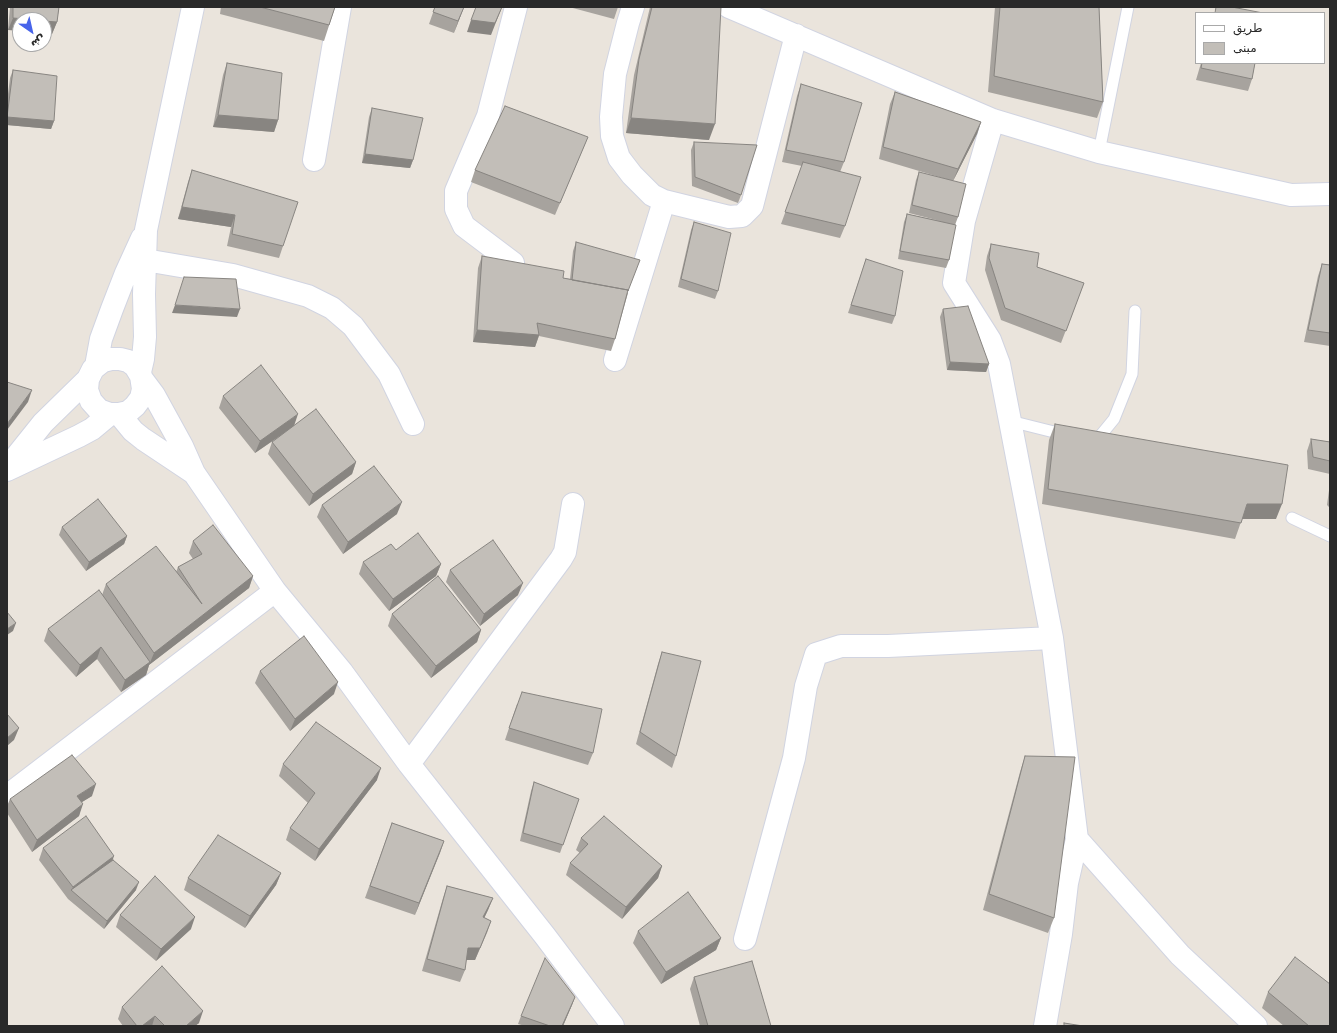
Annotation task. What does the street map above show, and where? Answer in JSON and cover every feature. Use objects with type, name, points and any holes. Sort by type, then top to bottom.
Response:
[{"type":"street","points":[[146,230],[126,273],[112,309],[101,339],[87,390],[91,401],[99,410],[114,414],[128,412],[135,406],[141,398],[143,389],[141,376],[145,338],[144,294],[146,230],[193,7]]},
{"type":"street","points":[[314,160],[340,7]]},
{"type":"street","points":[[513,263],[464,226],[456,209],[456,191],[488,116],[516,7]]},
{"type":"street","points":[[633,7],[615,74],[611,117],[612,136],[618,158],[632,175],[652,194],[664,201],[729,217],[742,216],[752,206],[796,35]]},
{"type":"street","points":[[729,7],[993,120],[1099,152],[1291,195],[1330,194]]},
{"type":"street","points":[[993,120],[964,221],[954,283],[990,340],[999,364],[1052,638],[1077,839],[1067,883],[1061,934],[1045,1026]]},
{"type":"street","points":[[615,360],[664,201]]},
{"type":"street","points":[[145,260],[233,275],[308,296],[332,308],[353,326],[389,374],[413,424]]},
{"type":"street","points":[[7,469],[43,423],[103,361],[120,359],[128,361],[134,366],[154,395],[182,446],[194,473],[275,591],[342,672],[409,764],[614,1026]]},
{"type":"street","points":[[7,469],[79,436],[114,414]]},
{"type":"street","points":[[114,414],[143,439],[194,473]]},
{"type":"street","points":[[409,764],[561,559],[565,552],[573,504]]},
{"type":"street","points":[[7,796],[275,591]]},
{"type":"street","points":[[745,939],[794,758],[806,686],[816,654],[841,646],[888,646],[1052,638]]},
{"type":"street","points":[[1077,839],[1180,955],[1256,1026]]},
{"type":"lane","points":[[1099,152],[1128,7]]},
{"type":"lane","points":[[1010,421],[1096,441],[1114,419],[1132,374],[1135,311]]},
{"type":"lane","points":[[1292,518],[1330,536]]},
{"type":"building","points":[[13,7],[59,7],[57,22],[52,22],[52,12],[13,12]]},
{"type":"building","points":[[260,7],[335,7],[329,25]]},
{"type":"building","points":[[435,7],[464,7],[458,21],[433,12]]},
{"type":"building","points":[[476,7],[502,7],[495,23],[471,20]]},
{"type":"building","points":[[652,7],[721,7],[715,124],[631,118],[639,59]]},
{"type":"building","points":[[1000,7],[1099,7],[1103,102],[994,76]]},
{"type":"building","points":[[1216,7],[1232,7],[1258,12],[1215,12]]},
{"type":"building","points":[[227,63],[282,73],[278,120],[218,115]]},
{"type":"building","points":[[1202,64],[1255,64],[1252,79],[1201,68]]},
{"type":"building","points":[[13,70],[57,76],[54,121],[7,117]]},
{"type":"building","points":[[801,84],[862,103],[844,162],[786,150]]},
{"type":"building","points":[[895,92],[981,122],[958,169],[883,147]]},
{"type":"building","points":[[505,106],[588,137],[560,203],[475,170]]},
{"type":"building","points":[[372,108],[423,118],[413,160],[365,154]]},
{"type":"building","points":[[694,142],[757,145],[741,195],[695,177]]},
{"type":"building","points":[[803,162],[861,177],[845,226],[785,212]]},
{"type":"building","points":[[192,170],[298,202],[283,246],[232,234],[235,215],[182,207]]},
{"type":"building","points":[[919,172],[966,184],[958,217],[912,205]]},
{"type":"building","points":[[907,214],[956,225],[949,260],[900,251]]},
{"type":"building","points":[[694,222],[731,233],[718,291],[681,279]]},
{"type":"building","points":[[576,242],[640,260],[628,291],[572,280]]},
{"type":"building","points":[[991,244],[1039,253],[1037,267],[1084,283],[1066,331],[1005,308],[989,258]]},
{"type":"building","points":[[482,256],[564,271],[563,278],[628,290],[615,339],[537,323],[539,335],[477,330]]},
{"type":"building","points":[[866,259],[903,271],[895,316],[851,305]]},
{"type":"building","points":[[1322,264],[1330,265],[1330,333],[1308,330]]},
{"type":"building","points":[[184,277],[236,279],[240,309],[175,305]]},
{"type":"building","points":[[968,306],[989,364],[950,362],[943,309]]},
{"type":"building","points":[[261,365],[298,414],[260,441],[223,396]]},
{"type":"building","points":[[7,382],[32,390],[7,424]]},
{"type":"building","points":[[316,409],[356,462],[313,494],[272,442]]},
{"type":"building","points":[[1055,424],[1288,465],[1282,504],[1247,504],[1241,523],[1048,489]]},
{"type":"building","points":[[1311,439],[1330,442],[1330,461],[1313,457]]},
{"type":"building","points":[[374,466],[402,502],[348,542],[322,505]]},
{"type":"building","points":[[98,499],[127,536],[89,562],[62,527]]},
{"type":"building","points":[[213,525],[253,576],[154,653],[106,584],[156,546],[202,604],[178,567],[202,554],[193,541]]},
{"type":"building","points":[[418,533],[441,564],[393,599],[363,562],[391,544],[396,550]]},
{"type":"building","points":[[493,540],[523,583],[484,614],[450,570]]},
{"type":"building","points":[[438,576],[481,630],[436,666],[392,614]]},
{"type":"building","points":[[99,590],[150,662],[125,680],[101,647],[80,665],[48,629]]},
{"type":"building","points":[[7,612],[16,623],[7,629]]},
{"type":"building","points":[[304,636],[338,682],[295,719],[260,671]]},
{"type":"building","points":[[662,652],[701,661],[676,756],[640,732]]},
{"type":"building","points":[[522,692],[602,709],[593,753],[509,728]]},
{"type":"building","points":[[7,714],[19,728],[7,738]]},
{"type":"building","points":[[316,722],[381,768],[319,849],[290,828],[315,793],[283,764]]},
{"type":"building","points":[[72,755],[96,784],[77,796],[83,804],[37,840],[10,799]]},
{"type":"building","points":[[1025,756],[1075,757],[1054,918],[989,894]]},
{"type":"building","points":[[534,782],[579,799],[563,845],[523,833]]},
{"type":"building","points":[[86,816],[114,856],[73,887],[43,848]]},
{"type":"building","points":[[604,816],[662,866],[626,907],[570,863],[588,844],[581,838]]},
{"type":"building","points":[[392,823],[444,841],[419,903],[370,886]]},
{"type":"building","points":[[218,835],[281,873],[250,916],[188,878]]},
{"type":"building","points":[[113,860],[139,882],[107,921],[71,890]]},
{"type":"building","points":[[155,876],[195,917],[161,949],[120,915]]},
{"type":"building","points":[[447,886],[493,898],[483,917],[491,921],[480,948],[468,948],[465,970],[427,959]]},
{"type":"building","points":[[688,892],[721,938],[666,972],[638,931]]},
{"type":"building","points":[[1295,957],[1330,984],[1330,1026],[1309,1026],[1268,992]]},
{"type":"building","points":[[545,958],[575,997],[562,1026],[550,1026],[521,1016]]},
{"type":"building","points":[[752,961],[771,1026],[708,1026],[694,977]]},
{"type":"building","points":[[162,966],[203,1011],[186,1026],[165,1026],[155,1016],[142,1026],[137,1026],[122,1007]]},
{"type":"building","points":[[1064,1023],[1083,1026],[1064,1026]]}]
